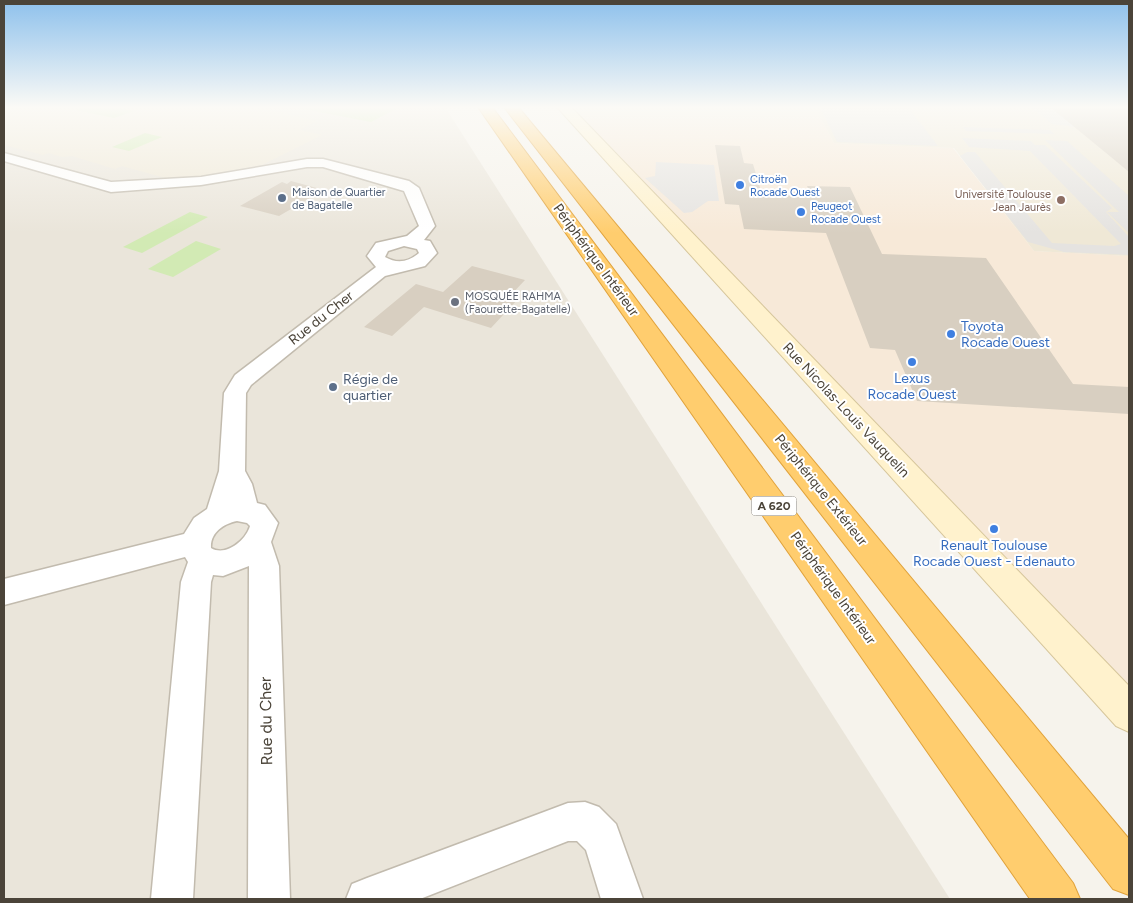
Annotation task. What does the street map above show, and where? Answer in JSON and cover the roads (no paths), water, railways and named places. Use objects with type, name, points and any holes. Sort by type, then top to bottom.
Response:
[{"type":"highway","name":"Périphérique Intérieur","points":[[519,149],[1057,899]]},
{"type":"highway","name":"Périphérique Extérieur","points":[[528,149],[646,272],[1129,873]]},
{"type":"highway","points":[[564,149],[599,194],[646,272]]},
{"type":"street","name":"Rue Nicolas-Louis Vauquelin","points":[[604,149],[1129,713]]},
{"type":"street","name":"Rue du Cher","points":[[4,157],[111,187],[201,181],[304,164],[323,163],[404,184],[411,188],[427,226],[424,232],[412,241],[396,242],[382,247],[376,256],[385,268],[242,380],[235,393],[232,472]]},
{"type":"street","points":[[172,899],[199,551],[203,528],[219,515],[246,510],[239,484],[232,472]]},
{"type":"street","points":[[219,515],[232,472]]},
{"type":"street","name":"Rue du Cher","points":[[246,510],[255,512],[264,523],[263,533],[258,543],[264,566],[269,899]]},
{"type":"street","points":[[4,592],[199,551],[216,563],[231,561],[246,554],[258,543]]},
{"type":"street","points":[[367,899],[568,822],[585,821],[602,838],[622,899]]},
{"type":"place","name":"Citroën Rocade Ouest","points":[[740,185]]},
{"type":"place","name":"Maison de Quartier de Bagatelle","points":[[282,198]]},
{"type":"place","name":"Université Toulouse Jean Jaurès","points":[[1061,200]]},
{"type":"place","name":"Peugeot Rocade Ouest","points":[[801,212]]},
{"type":"place","name":"MOSQUÉE RAHMA (Faourette-Bagatelle)","points":[[455,302]]},
{"type":"place","name":"Toyota Rocade Ouest","points":[[951,334]]},
{"type":"place","name":"Lexus Rocade Ouest","points":[[912,362]]},
{"type":"place","name":"Régie de quartier","points":[[333,387]]},
{"type":"place","name":"Renault Toulouse Rocade Ouest - Edenauto","points":[[994,529]]}]
